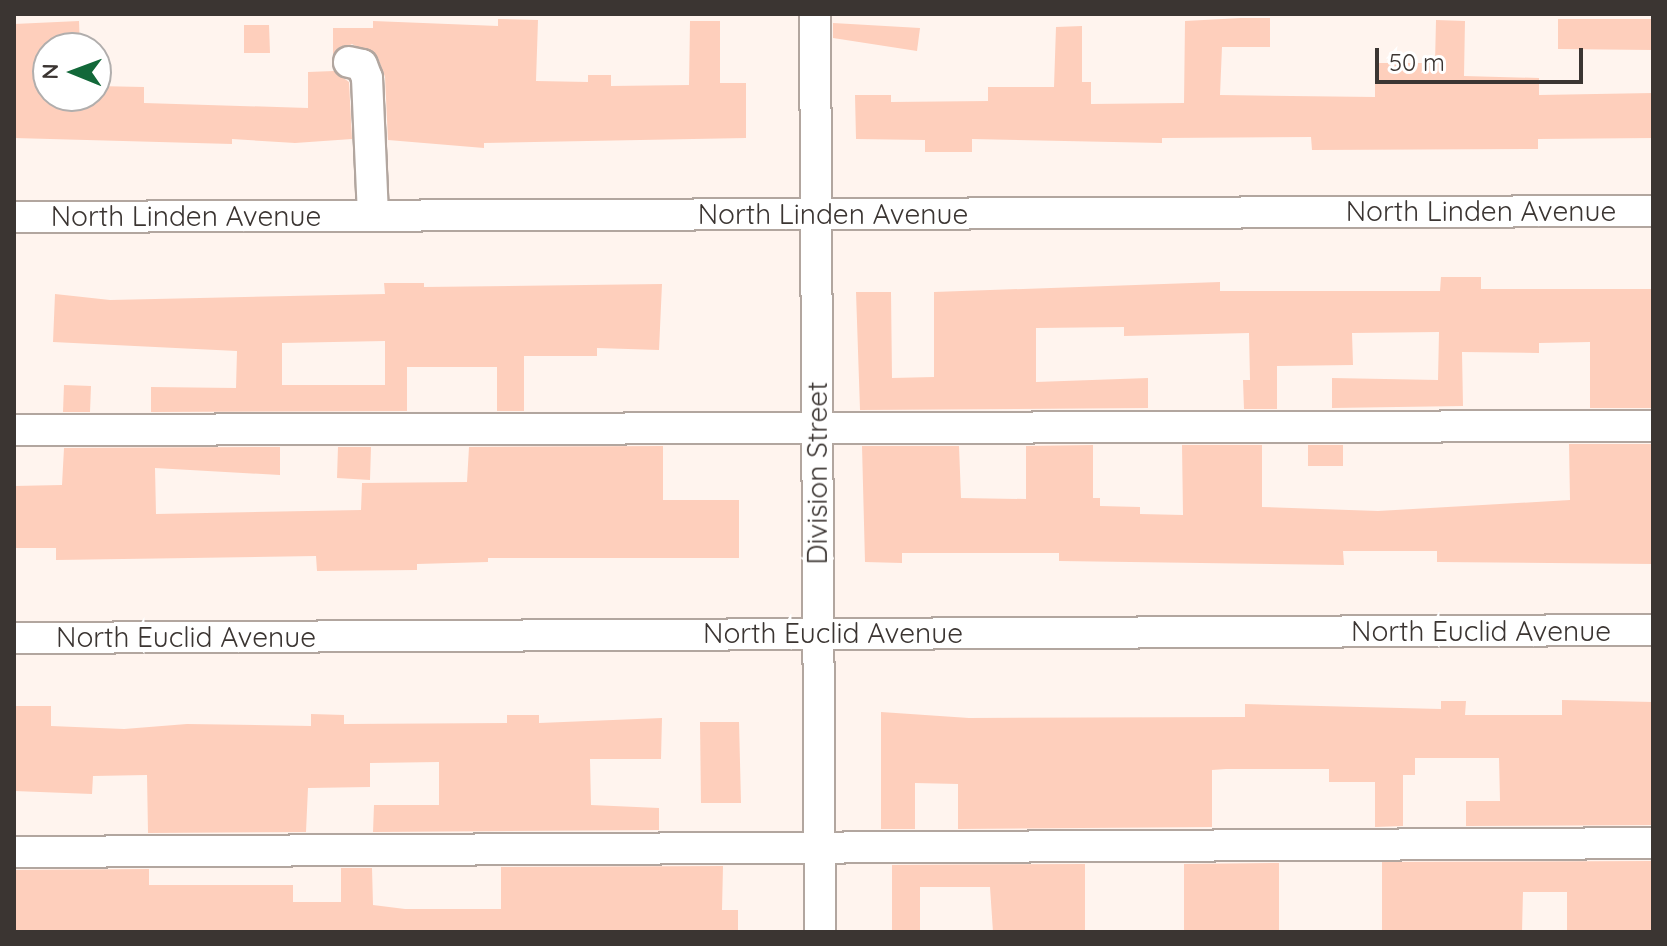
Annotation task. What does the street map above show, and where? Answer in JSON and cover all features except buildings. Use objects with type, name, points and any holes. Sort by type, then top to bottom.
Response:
[{"type":"street","name":"Division Street","points":[[815,14],[820,932]]},
{"type":"street","points":[[349,62],[362,65],[367,78],[373,216]]},
{"type":"street","name":"North Linden Avenue","points":[[14,217],[1653,211]]},
{"type":"street","points":[[14,430],[1653,426]]},
{"type":"street","name":"North Euclid Avenue","points":[[14,638],[1653,630]]},
{"type":"street","points":[[14,852],[1653,843]]}]
